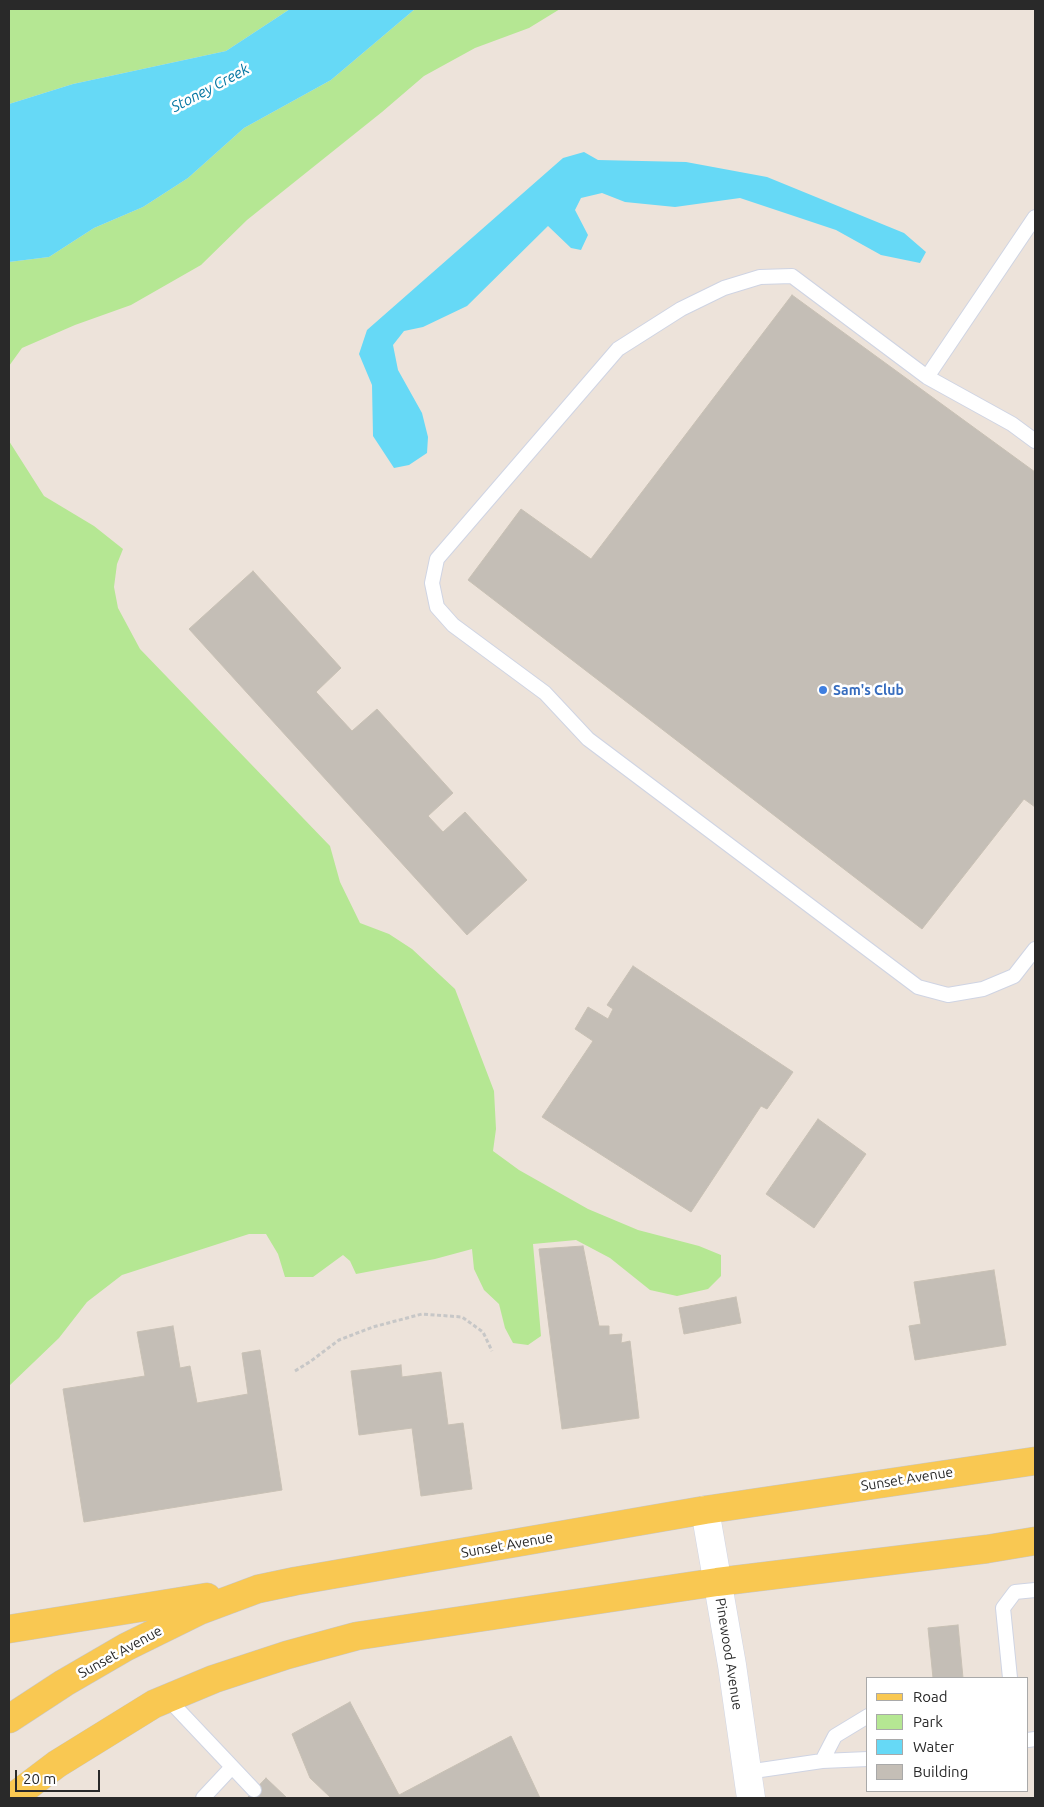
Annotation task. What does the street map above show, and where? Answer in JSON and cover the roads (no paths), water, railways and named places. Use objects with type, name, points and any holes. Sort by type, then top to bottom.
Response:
[{"type":"main road","name":"Sunset Avenue","points":[[9,1719],[64,1683],[126,1647],[198,1611],[258,1589],[705,1510],[1035,1460]]},
{"type":"main road","points":[[12,1798],[57,1764],[154,1704],[214,1679],[288,1655],[357,1636],[717,1582],[987,1549],[1035,1540]]},
{"type":"main road","points":[[9,1629],[258,1589]]},
{"type":"street","name":"Pinewood Avenue","points":[[705,1510],[732,1665],[751,1798]]},
{"type":"lane","points":[[927,378],[1035,217]]},
{"type":"lane","points":[[1035,441],[1012,424],[927,378],[792,276],[760,277],[724,288],[682,309],[618,349],[438,559],[432,583],[437,607],[454,625],[545,693],[588,739],[918,987],[948,995],[983,989],[1014,976],[1035,949]]},
{"type":"lane","points":[[1010,1677],[1003,1624],[1003,1608],[1015,1592],[1035,1590]]},
{"type":"lane","points":[[168,1699],[254,1790]]},
{"type":"lane","points":[[822,1761],[835,1736],[866,1717]]},
{"type":"lane","points":[[747,1772],[822,1761],[866,1758]]},
{"type":"lane","points":[[203,1798],[232,1767]]},
{"type":"water","name":"Stoney Creek","points":[[290,9],[415,9],[331,80],[244,128],[188,178],[143,207],[94,228],[49,257],[9,262],[9,104],[73,84],[226,51]]},
{"type":"water","points":[[584,152],[598,160],[686,162],[767,177],[904,233],[926,252],[920,263],[881,255],[836,230],[740,198],[675,207],[625,202],[602,193],[581,198],[575,210],[588,235],[581,250],[571,248],[548,226],[467,306],[423,327],[404,331],[393,345],[398,370],[422,413],[428,437],[427,453],[409,465],[394,468],[373,436],[372,385],[359,354],[367,330],[563,158]]},
{"type":"place","name":"Sam's Club","points":[[823,690]]}]
